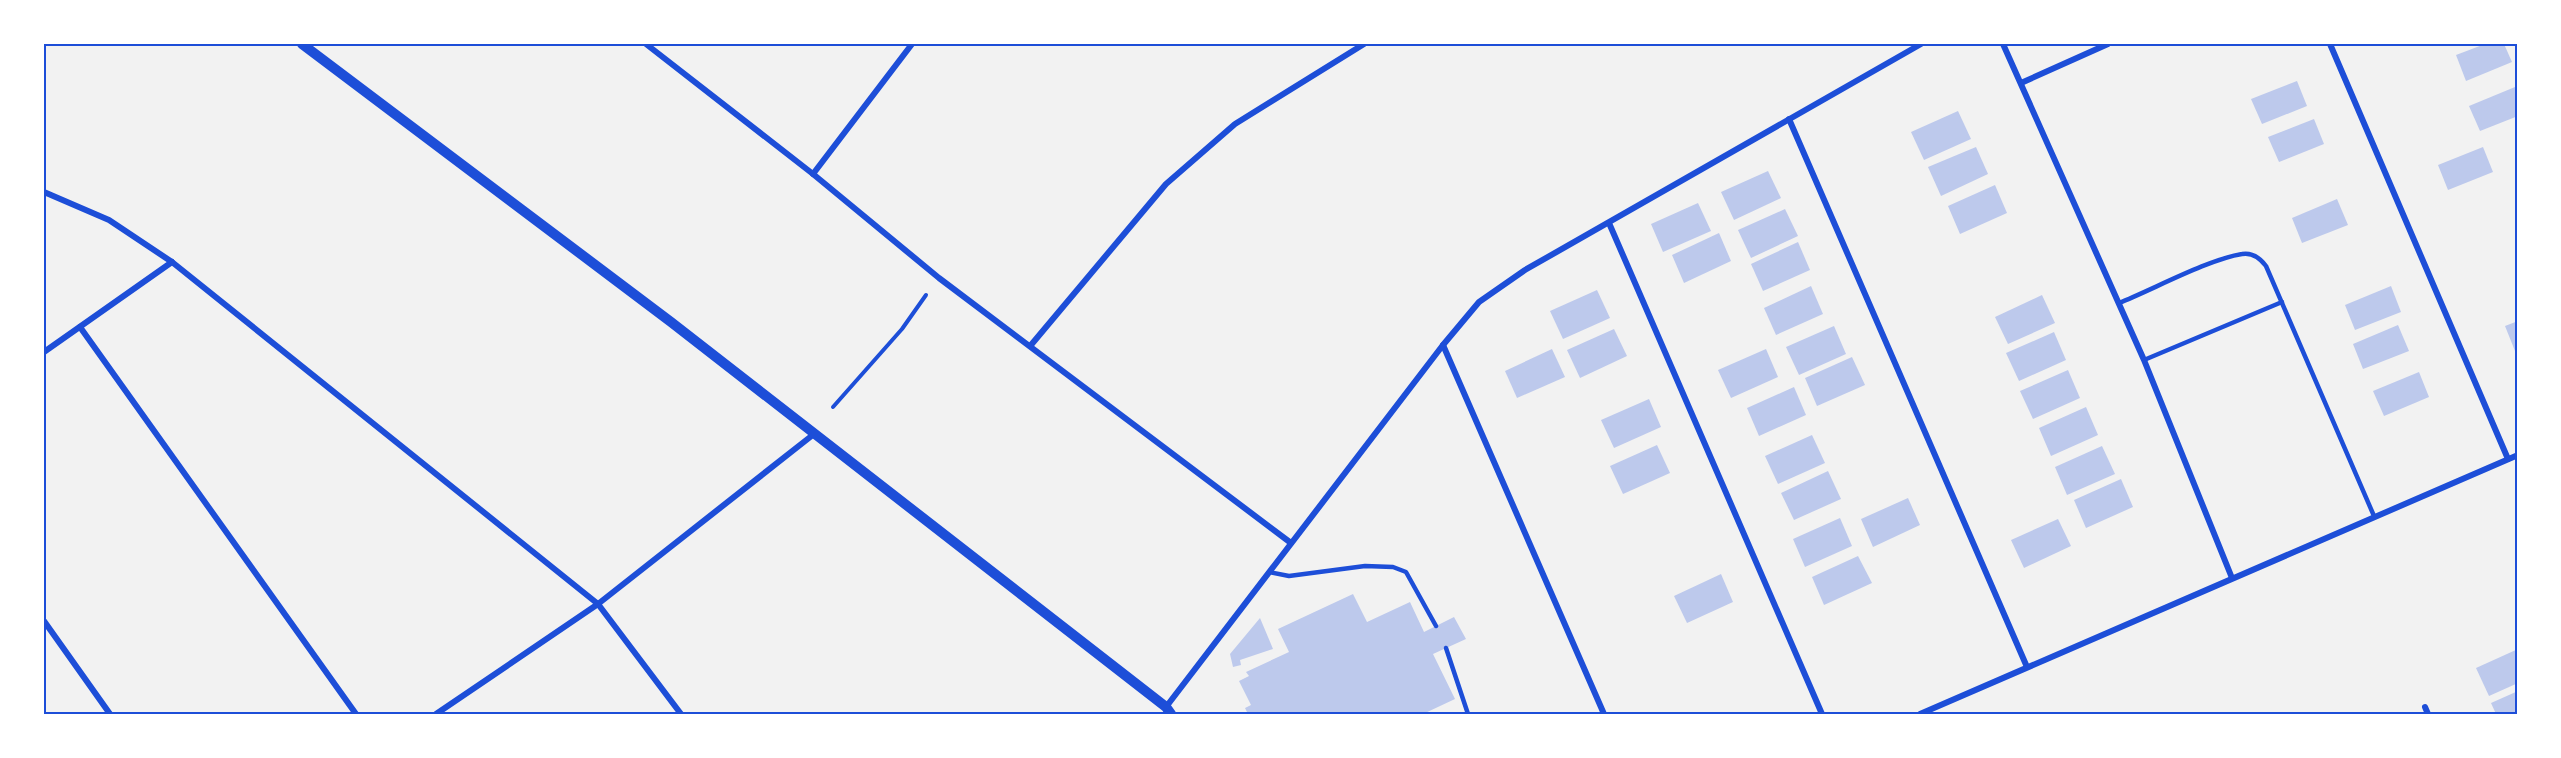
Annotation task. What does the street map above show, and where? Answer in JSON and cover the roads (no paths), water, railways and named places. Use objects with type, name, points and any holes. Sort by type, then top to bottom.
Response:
[{"type":"street","points":[[302,44],[671,322],[1168,711],[1291,543],[1443,345],[1479,302],[1524,270],[1921,44]]},
{"type":"street","points":[[646,44],[813,174],[939,278],[1031,345],[1177,459],[1291,543]]},
{"type":"street","points":[[813,174],[912,44]]},
{"type":"street","points":[[1031,345],[1166,184],[1235,124],[1364,44]]},
{"type":"street","points":[[2003,44],[2144,360],[2232,578]]},
{"type":"street","points":[[2021,83],[2108,44]]},
{"type":"street","points":[[2330,44],[2508,459]]},
{"type":"street","points":[[1789,119],[2027,667]]},
{"type":"street","points":[[44,192],[109,220],[171,262],[598,603],[681,714]]},
{"type":"street","points":[[1609,223],[1822,714]]},
{"type":"street","points":[[44,352],[171,262]]},
{"type":"street","points":[[80,327],[356,714]]},
{"type":"street","points":[[1443,345],[1604,714]]},
{"type":"street","points":[[436,714],[598,603],[814,434]]},
{"type":"street","points":[[1920,714],[2517,454]]},
{"type":"street","points":[[44,621],[110,714]]},
{"type":"street","points":[[2424,706],[2428,714]]},
{"type":"lane","points":[[2119,303],[2213,263],[2244,254],[2258,256],[2266,266],[2374,516]]},
{"type":"lane","points":[[2144,360],[2282,302]]},
{"type":"lane","points":[[1269,573],[1289,576],[1365,566],[1393,567],[1406,573],[1436,626]]},
{"type":"lane","points":[[1446,648],[1468,714]]}]
